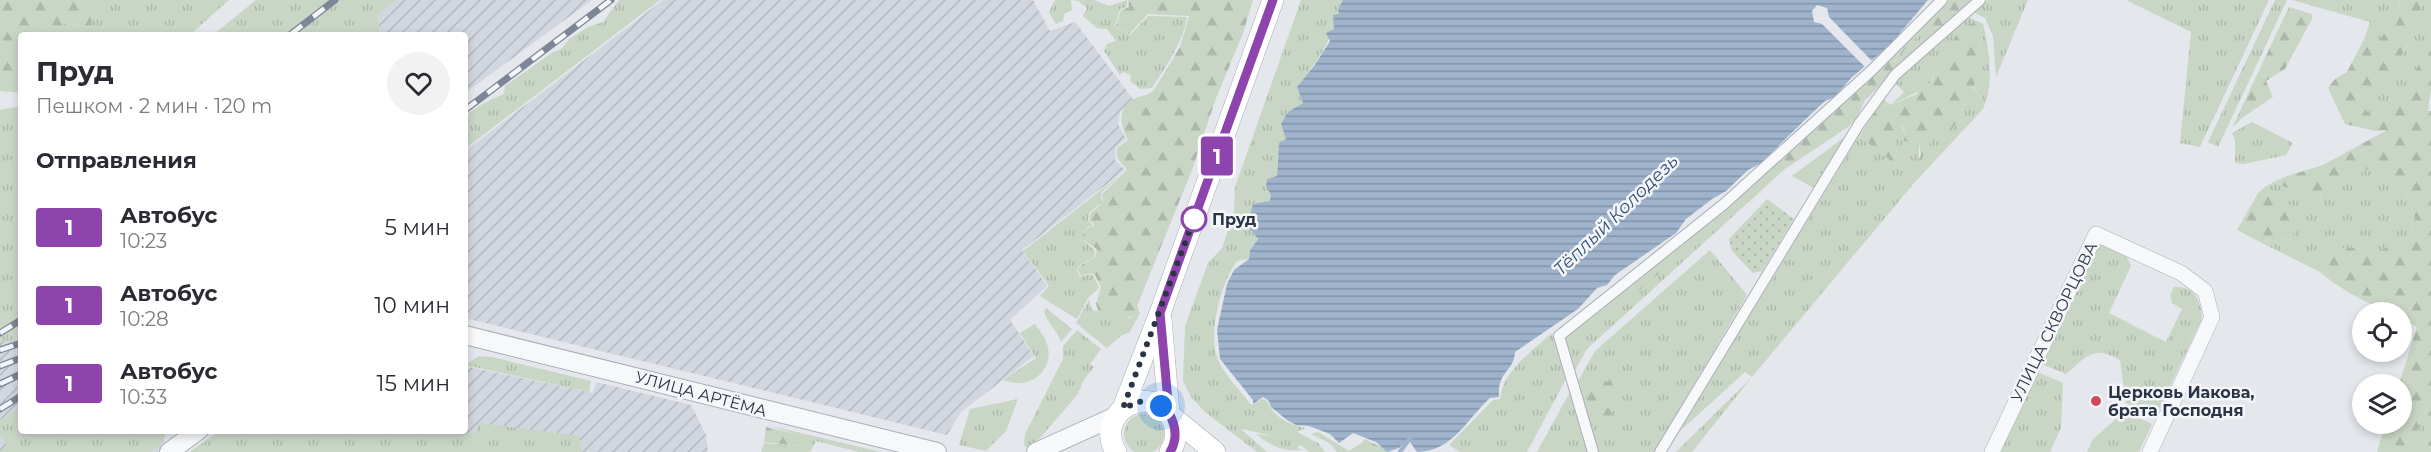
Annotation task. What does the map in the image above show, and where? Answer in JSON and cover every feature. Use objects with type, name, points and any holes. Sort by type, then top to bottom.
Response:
[{"type":"main road","points":[[1116,452],[1110,435],[1160,313],[1273,0]]},
{"type":"main road","points":[[1160,313],[1169,414],[1176,435],[1170,452]]},
{"type":"main road","points":[[1119,412],[1142,401],[1161,406],[1215,452]]},
{"type":"street","points":[[1593,452],[1558,336],[1724,204],[1870,71],[1942,0]]},
{"type":"street","points":[[1660,452],[1865,116],[1895,75],[1980,0]]},
{"type":"street","name":"УЛИЦА СКВОРЦОВА","points":[[1992,452],[2096,234],[2181,273],[2205,291],[2212,317],[2150,452]]},
{"type":"street","name":"УЛИЦА АРТЁМА","points":[[468,336],[937,452]]},
{"type":"street","points":[[1036,452],[1119,412]]},
{"type":"street","points":[[169,452],[194,434]]},
{"type":"shaded area","points":[[395,0],[592,0],[468,91],[468,32],[380,32],[377,15]]},
{"type":"shaded area","points":[[663,0],[1033,0],[1050,31],[1075,22],[1133,99],[1120,112],[1118,124],[1126,139],[1116,147],[1115,160],[1125,170],[1022,250],[1047,286],[1010,320],[1034,356],[961,412],[947,435],[468,319],[468,149]]},
{"type":"shaded area","points":[[18,328],[18,434],[161,434],[167,445],[158,452],[0,452],[0,332]]},
{"type":"shaded area","points":[[468,367],[593,393],[596,382],[691,405],[706,435],[708,452],[581,452],[581,446],[479,433],[475,444],[375,434],[468,434]]},
{"type":"green space","points":[[0,0],[90,0],[92,28],[64,23],[66,32],[18,32],[18,79],[0,75]]},
{"type":"green space","points":[[90,0],[229,0],[193,32],[65,32],[63,23],[92,28]]},
{"type":"green space","points":[[256,0],[395,0],[377,15],[380,32],[216,32]]},
{"type":"green space","points":[[619,0],[660,0],[468,147],[468,114],[504,94],[505,86],[553,52],[561,49],[569,39],[588,27],[603,22]]},
{"type":"green space","points":[[1055,0],[1071,0],[1072,10],[1064,14],[1063,21],[1056,24],[1049,12]]},
{"type":"green space","points":[[1072,0],[1094,0],[1109,6],[1127,0],[1127,7],[1120,9],[1115,26],[1130,35],[1148,16],[1187,17],[1178,45],[1152,88],[1140,89],[1130,81],[1131,75],[1123,72],[1120,75],[1104,51],[1107,44],[1116,41],[1107,29],[1097,28],[1083,16],[1087,8],[1078,1]]},
{"type":"green space","points":[[1128,0],[1253,0],[1192,170],[1137,306],[1140,313],[1124,317],[1099,313],[1096,304],[1101,287],[1095,275],[1091,273],[1081,276],[1078,270],[1079,266],[1095,258],[1097,249],[1080,238],[1087,229],[1095,225],[1089,220],[1090,214],[1103,202],[1102,194],[1127,170],[1117,158],[1117,148],[1128,140],[1122,122],[1125,107],[1136,98],[1154,90],[1180,47],[1189,16],[1148,14],[1129,34],[1116,26],[1121,10],[1129,7]]},
{"type":"green space","points":[[1301,0],[1343,0],[1327,43],[1297,87],[1303,103],[1288,112],[1286,139],[1278,154],[1277,176],[1270,202],[1253,204],[1248,225],[1258,238],[1250,250],[1249,259],[1237,261],[1231,270],[1217,309],[1214,337],[1215,349],[1221,366],[1251,405],[1262,399],[1268,402],[1283,420],[1306,428],[1297,432],[1318,443],[1325,452],[1309,452],[1301,445],[1297,447],[1302,450],[1283,449],[1256,434],[1272,436],[1243,429],[1267,452],[1257,452],[1205,412],[1191,397],[1183,381],[1185,326],[1208,263],[1222,248],[1234,212],[1235,187]]},
{"type":"green space","points":[[1949,0],[1973,0],[1933,37],[1927,24],[1906,48],[1901,58],[1893,61],[1898,69],[1865,100],[1857,118],[1848,127],[1785,169],[1783,156],[1821,123],[1834,106]]},
{"type":"green space","points":[[1988,0],[2028,0],[1996,77],[1993,36],[1985,18],[1973,12]]},
{"type":"green space","points":[[2126,0],[2269,0],[2200,147],[2180,143],[2191,32]]},
{"type":"green space","points":[[2275,0],[2287,0],[2218,147],[2208,142]]},
{"type":"green space","points":[[2292,0],[2400,0],[2397,23],[2379,40],[2364,39],[2370,22]]},
{"type":"green space","points":[[2400,0],[2423,0],[2415,26],[2394,73],[2358,104],[2374,117],[2394,102],[2401,104],[2431,36],[2431,89],[2428,111],[2431,111],[2431,452],[2425,452],[2427,407],[2408,452],[2377,452],[2383,434],[2412,434],[2412,374],[2402,374],[2406,362],[2412,362],[2412,343],[2417,327],[2412,324],[2412,302],[2366,302],[2320,272],[2323,262],[2346,247],[2378,251],[2408,239],[2415,217],[2404,189],[2389,177],[2367,169],[2320,192],[2321,204],[2274,182],[2323,165],[2387,130],[2375,131],[2345,124],[2328,88],[2335,79],[2347,72],[2364,39],[2379,39],[2397,23]]},
{"type":"green space","points":[[2423,0],[2431,0],[2431,36],[2401,104],[2394,102],[2374,117],[2357,104],[2394,73],[2415,26]]},
{"type":"green space","points":[[2289,7],[2312,14],[2312,19],[2285,69],[2266,81],[2273,97],[2242,118],[2232,128]]},
{"type":"green space","points":[[1968,17],[1983,24],[1988,45],[1990,78],[1983,109],[1915,182],[1752,377],[1745,372],[1679,432],[1859,136],[1899,167],[1893,132],[1901,126],[1911,142],[1919,143],[1919,160],[1931,128],[1942,128],[1961,117],[1964,103],[1983,99],[1971,86],[1970,64],[1981,42],[1979,26],[1951,62],[1933,75],[1929,86],[1891,105],[1904,92],[1894,82]]},
{"type":"green space","points":[[1927,23],[1933,37],[1898,69],[1893,62],[1901,58],[1903,52]]},
{"type":"green space","points":[[1974,23],[1979,26],[1981,42],[1970,65],[1972,74],[1978,80],[1971,87],[1983,99],[1964,103],[1961,117],[1949,133],[1942,128],[1932,128],[1934,135],[1919,164],[1921,154],[1919,143],[1904,141],[1905,131],[1902,126],[1893,132],[1900,168],[1859,136],[1883,99],[1891,105],[1917,94],[1921,80],[1929,85],[1940,63],[1951,62],[1948,52],[1960,28]]},
{"type":"green space","points":[[0,75],[18,79],[18,93],[0,91]]},
{"type":"green space","points":[[18,107],[18,338],[9,342],[0,342],[0,110]]},
{"type":"green space","points":[[2252,122],[2293,143],[2286,155],[2244,164],[2235,163],[2235,140],[2232,133]]},
{"type":"green space","points":[[1846,136],[1814,188],[1792,176]]},
{"type":"green space","points":[[1783,156],[1785,169],[1587,349],[1573,374],[1562,337],[1710,222]]},
{"type":"green space","points":[[2367,169],[2389,177],[2404,189],[2415,217],[2408,239],[2378,251],[2346,247],[2323,262],[2320,272],[2260,242],[2291,239],[2285,201],[2258,193],[2266,186],[2274,182],[2321,204],[2320,192]]},
{"type":"green space","points":[[1123,173],[1101,193],[1102,202],[1089,213],[1088,220],[1093,225],[1087,228],[1080,238],[1095,250],[1094,258],[1079,265],[1077,270],[1080,277],[1091,274],[1094,276],[1099,288],[1088,298],[1077,319],[1040,296],[1049,286],[1023,251]]},
{"type":"green space","points":[[2258,193],[2285,201],[2303,214],[2291,239],[2260,242],[2237,230]]},
{"type":"green space","points":[[1767,199],[1794,219],[1762,271],[1753,273],[1732,251],[1729,239]]},
{"type":"green space","points":[[2106,244],[2125,253],[2131,266],[2109,313],[2166,342],[2182,309],[2172,303],[2170,295],[2174,287],[2181,287],[2191,292],[2200,306],[2202,319],[2156,416],[2126,403],[2120,360],[2097,353],[2085,358],[2066,374],[2039,363],[2098,245]]},
{"type":"green space","points":[[1710,250],[1747,295],[1654,452],[1598,452],[1578,381],[1595,351]]},
{"type":"green space","points":[[1662,261],[1668,266],[1623,304],[1611,301]]},
{"type":"green space","points":[[1089,300],[1092,310],[1130,318],[1140,313],[1130,332],[1122,335],[1107,348],[1076,323]]},
{"type":"green space","points":[[1046,308],[1072,329],[1061,342],[1045,315]]},
{"type":"green space","points":[[1035,324],[1049,351],[1046,365],[1032,380],[1017,383],[1003,380],[1036,358],[1020,333]]},
{"type":"green space","points":[[1077,330],[1101,349],[1090,364],[1094,367],[1083,381],[1078,394],[1033,446],[1027,448],[1024,445],[1025,434],[1063,359],[1063,346]]},
{"type":"green space","points":[[1552,333],[1566,379],[1527,452],[1460,452],[1449,445],[1493,400],[1500,399],[1502,389],[1512,371]]},
{"type":"green space","points":[[479,356],[492,357],[591,381],[589,392],[468,366],[468,363]]},
{"type":"green space","points":[[2035,371],[2063,383],[2061,428],[2050,452],[1997,452]]},
{"type":"green space","points":[[1752,377],[1692,452],[1676,452]]},
{"type":"green space","points":[[1611,380],[1621,382],[1611,416],[1596,419],[1583,386],[1597,386]]},
{"type":"green space","points":[[1571,390],[1588,452],[1537,452]]},
{"type":"green space","points":[[1018,399],[1006,431],[986,451],[959,445],[970,409]]},
{"type":"green space","points":[[2428,406],[2425,452],[2408,452],[2409,446]]},
{"type":"green space","points":[[18,409],[18,434],[164,434],[165,437],[162,444],[151,452],[0,452],[7,445],[0,434],[0,420]]},
{"type":"green space","points":[[2124,412],[2152,424],[2139,452],[2087,452],[2093,439]]},
{"type":"green space","points":[[1144,414],[1152,416],[1162,426],[1164,434],[1162,442],[1152,452],[1136,452],[1126,442],[1124,434],[1126,426],[1136,416]]},
{"type":"green space","points":[[479,423],[580,436],[583,452],[189,452],[216,434],[475,433]]},
{"type":"green space","points":[[767,425],[881,452],[859,452],[816,441],[810,452],[761,452],[764,443],[798,446],[810,444],[799,435]]},
{"type":"green space","points":[[766,427],[800,435],[810,444],[798,446],[764,442]]},
{"type":"green space","points":[[1318,432],[1349,451],[1364,439],[1392,452],[1337,452],[1331,444],[1311,434]]},
{"type":"water","points":[[1343,0],[1928,0],[1890,45],[1851,78],[1835,97],[1825,101],[1761,163],[1748,170],[1726,191],[1686,219],[1676,233],[1615,275],[1607,285],[1597,288],[1578,309],[1515,352],[1512,364],[1501,382],[1499,397],[1490,398],[1458,433],[1440,447],[1429,451],[1417,452],[1408,439],[1399,448],[1387,452],[1376,442],[1353,433],[1339,443],[1330,434],[1309,426],[1296,425],[1271,407],[1269,401],[1263,397],[1253,404],[1253,400],[1220,359],[1217,330],[1227,284],[1234,270],[1249,259],[1250,250],[1258,239],[1247,225],[1253,204],[1270,201],[1271,195],[1266,186],[1267,179],[1277,176],[1279,143],[1286,139],[1281,124],[1288,112],[1303,103],[1297,87],[1330,41],[1326,33],[1334,29],[1333,15],[1339,14],[1338,10]]},
{"type":"pier","points":[[1817,5],[1827,8],[1829,17],[1872,61],[1865,67],[1822,24],[1814,22],[1812,11]]},
{"type":"waterway","name":"Тёплый Колодезь","points":[[1400,452],[1412,435]]},
{"type":"railway","points":[[294,32],[335,0]]},
{"type":"railway","points":[[468,108],[611,0]]},
{"type":"railway","points":[[0,333],[18,322]]},
{"type":"railway","points":[[0,350],[18,344]]},
{"type":"railway","points":[[0,366],[18,359]]},
{"type":"railway","points":[[0,384],[18,375]]},
{"type":"railway","points":[[0,409],[18,398]]},
{"type":"bus line","name":"1","points":[[1170,452],[1176,435],[1169,413],[1160,313],[1273,0]]},
{"type":"place","name":"Пруд","points":[[1194,219]]},
{"type":"place","name":"Церковь Иакова, брата Господня","points":[[2096,401]]},
{"type":"route","points":[[1161,406],[1142,401],[1123,408],[1194,219]]}]
